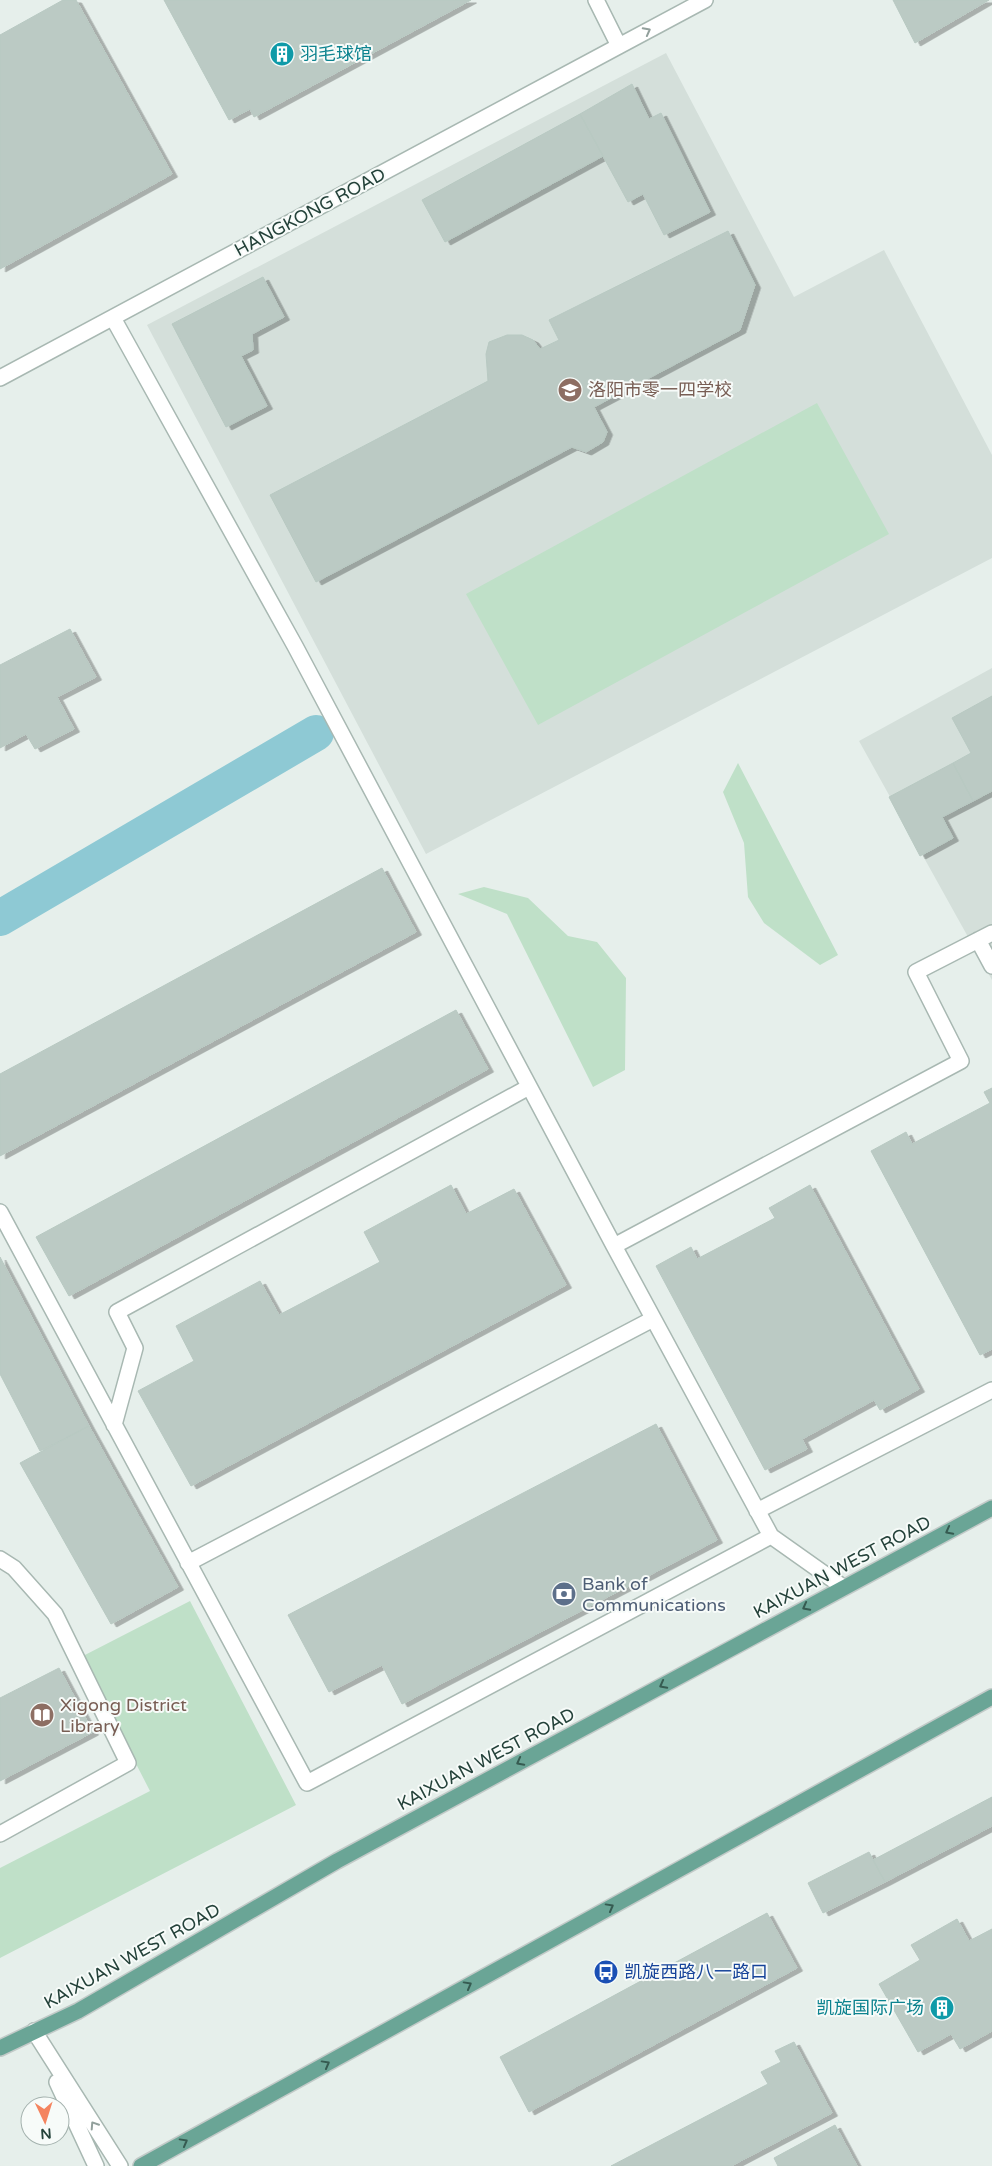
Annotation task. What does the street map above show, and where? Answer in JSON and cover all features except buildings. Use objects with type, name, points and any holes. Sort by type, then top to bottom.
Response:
[{"type":"main road","name":"KAIXUAN WEST ROAD","points":[[0,2048],[34,2030],[78,2011],[337,1862],[992,1508]]},
{"type":"main road","points":[[141,2166],[992,1697]]},
{"type":"street","points":[[596,0],[619,46]]},
{"type":"street","name":"HANGKONG ROAD","points":[[0,378],[705,0]]},
{"type":"street","points":[[113,318],[295,646],[653,1319],[771,1536],[843,1587]]},
{"type":"street","points":[[614,1246],[961,1062],[916,972],[992,933]]},
{"type":"street","points":[[978,940],[992,966]]},
{"type":"street","points":[[114,1425],[135,1348],[117,1312],[529,1087]]},
{"type":"street","points":[[0,1212],[307,1784],[771,1536]]},
{"type":"street","points":[[188,1563],[653,1319]]},
{"type":"street","points":[[757,1511],[992,1390]]},
{"type":"street","points":[[0,1559],[14,1568],[55,1614],[128,1763],[0,1834]]},
{"type":"street","points":[[34,2030],[96,2166]]},
{"type":"street","points":[[34,2030],[120,2166]]},
{"type":"shaded area","name":"洛阳市零一四学校","points":[[666,53],[794,297],[884,250],[992,455],[992,558],[426,854],[147,325]]},
{"type":"shaded area","points":[[992,668],[992,980],[859,741]]},
{"type":"green space","points":[[817,403],[889,534],[538,725],[466,594]]},
{"type":"green space","points":[[738,763],[838,955],[820,965],[764,923],[748,897],[744,843],[723,792]]},
{"type":"green space","points":[[484,887],[528,898],[568,936],[597,942],[626,978],[625,1070],[593,1087],[507,914],[458,894]]},
{"type":"green space","points":[[190,1601],[296,1805],[0,1958],[0,1868],[150,1791],[81,1657]]},
{"type":"waterway","points":[[0,918],[316,733]]},
{"type":"place","name":"羽毛球馆","points":[[282,54]]},
{"type":"place","name":"洛阳市零一四学校","points":[[570,390]]},
{"type":"place","name":"Bank of Communications","points":[[564,1594]]},
{"type":"place","name":"Xigong District Library","points":[[42,1715]]},
{"type":"place","name":"凯旋西路八一路口","points":[[606,1972]]},
{"type":"place","name":"凯旋国际广场","points":[[942,2008]]}]
